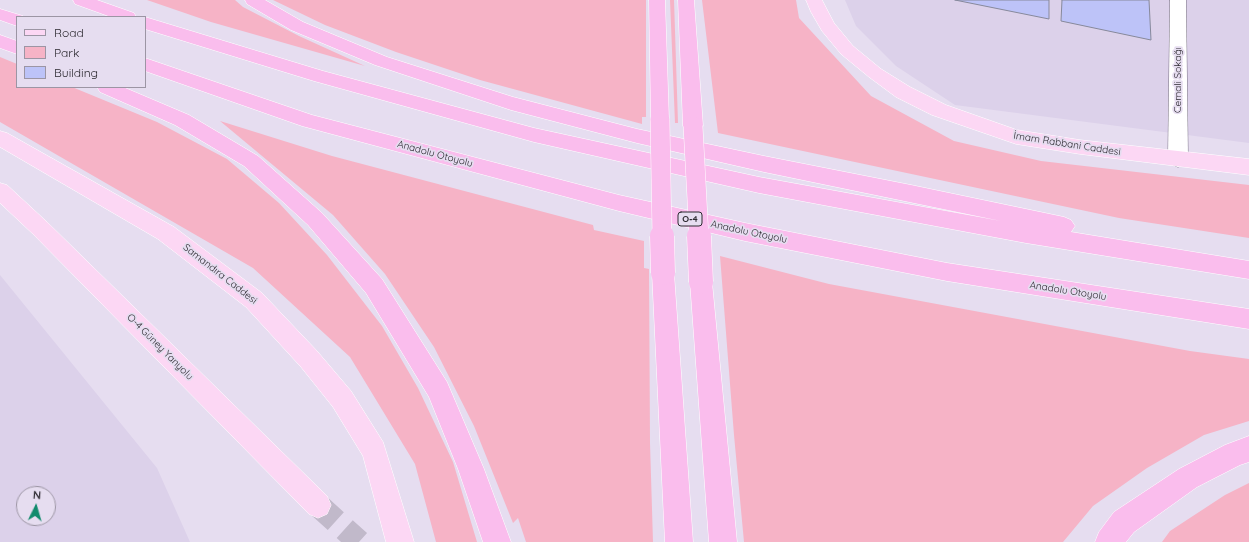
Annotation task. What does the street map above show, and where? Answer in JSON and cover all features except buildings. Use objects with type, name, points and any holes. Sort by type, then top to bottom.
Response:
[{"type":"highway","points":[[81,0],[125,16]]},
{"type":"highway","points":[[253,0],[297,26],[374,58],[511,103],[637,136],[1249,266]]},
{"type":"highway","points":[[658,0],[663,273],[679,542]]},
{"type":"highway","points":[[686,0],[701,282],[723,542]]},
{"type":"highway","points":[[0,14],[16,20]]},
{"type":"highway","points":[[146,23],[320,77],[534,135],[766,186],[1026,234],[1249,270]]},
{"type":"highway","points":[[0,41],[16,48]]},
{"type":"highway","name":"Anadolu Otoyolu","points":[[146,64],[309,121],[619,203],[745,232],[947,272],[1249,319]]},
{"type":"highway","points":[[108,88],[182,120],[251,161],[315,219],[374,286],[438,390],[471,469],[497,542]]},
{"type":"highway","points":[[1109,542],[1124,522],[1188,478],[1234,454],[1249,449]]},
{"type":"main road","name":"İmam Rabbani Caddesi","points":[[814,0],[828,27],[847,50],[875,73],[903,92],[939,110],[1016,137],[1080,147],[1249,167]]},
{"type":"main road","name":"Samandıra Caddesi","points":[[0,138],[166,233],[254,300],[309,359],[342,399],[374,451],[400,542]]},
{"type":"main road","name":"O-4 Güney Yanyolu","points":[[0,191],[46,233],[318,505]]},
{"type":"lane","name":"Cemali Sokağı","points":[[1178,0],[1178,159]]},
{"type":"shaded area","points":[[845,0],[1249,0],[1249,143],[955,105],[896,66],[856,26]]},
{"type":"shaded area","points":[[0,275],[157,468],[190,542],[0,542]]},
{"type":"green space","points":[[147,0],[235,0],[243,7],[299,36],[365,66],[211,22]]},
{"type":"green space","points":[[273,0],[646,0],[646,117],[642,117],[642,124],[480,80],[396,52],[325,25]]},
{"type":"green space","points":[[670,0],[674,0],[678,123],[675,123]]},
{"type":"green space","points":[[702,0],[796,0],[799,18],[871,96],[954,141],[1041,161],[1249,185],[1249,238],[1119,218],[718,133]]},
{"type":"green space","points":[[0,57],[16,64],[16,88],[74,88],[157,122],[227,159],[279,203],[327,255],[382,326],[418,388],[453,462],[477,542],[436,542],[415,464],[350,357],[253,268],[0,122]]},
{"type":"green space","points":[[220,121],[332,156],[593,225],[594,230],[644,241],[644,268],[649,269],[650,443],[653,542],[526,542],[518,518],[513,523],[474,426],[434,347],[385,274],[333,215]]},
{"type":"green space","points":[[720,256],[829,284],[1190,351],[1249,359],[1249,421],[1204,435],[1147,468],[1093,506],[1063,542],[744,542]]},
{"type":"green space","points":[[1249,483],[1249,542],[1162,542],[1170,531],[1225,495]]},
{"type":"tunnel","points":[[318,505],[359,542]]}]
